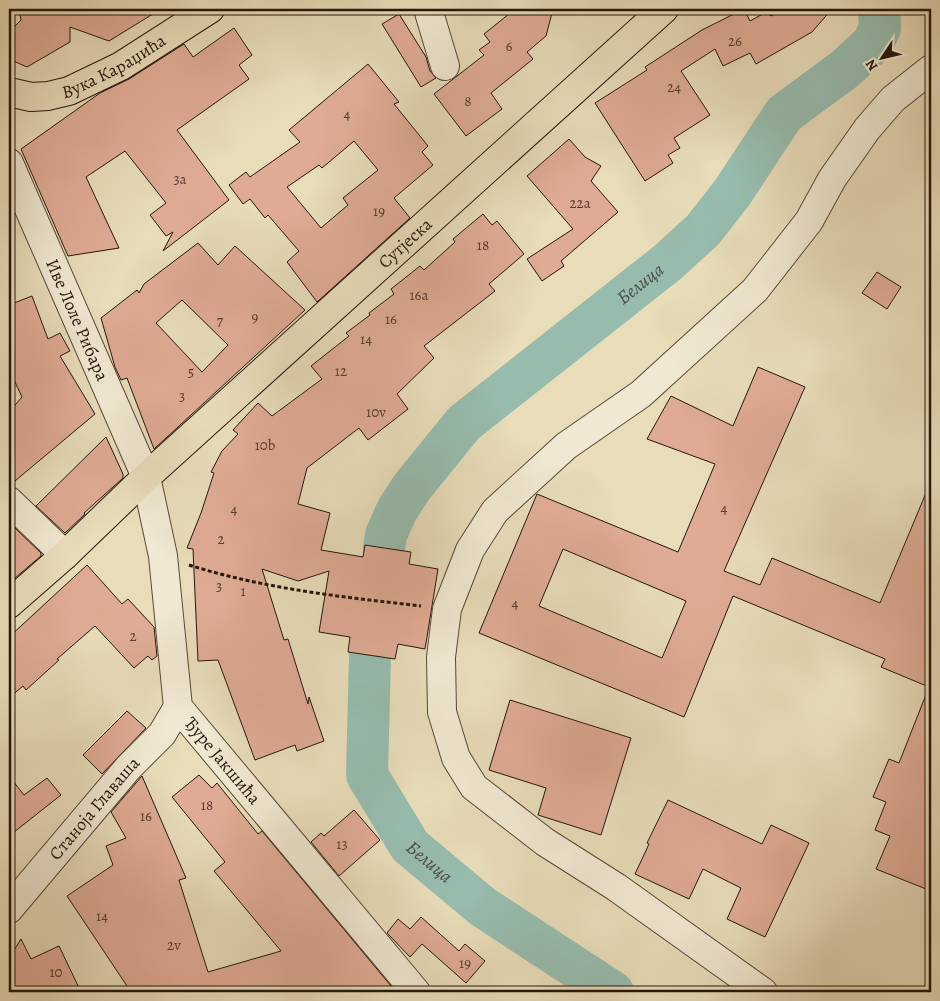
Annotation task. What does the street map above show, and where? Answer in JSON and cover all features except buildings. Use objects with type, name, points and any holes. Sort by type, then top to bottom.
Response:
[{"type":"main road","name":"Вука Караџића","points":[[9,92],[31,97],[48,96],[69,91],[121,66],[210,9]]},
{"type":"main road","name":"Сутјеска","points":[[9,604],[65,555],[146,477],[641,20],[664,9]]},
{"type":"street","points":[[428,9],[445,66]]},
{"type":"street","points":[[763,992],[616,887],[545,842],[474,787],[456,758],[442,712],[441,657],[447,609],[470,550],[495,511],[566,446],[641,394],[755,290],[809,221],[832,179],[867,129],[893,99],[931,69]]},
{"type":"street","name":"Иве Лоле Рибара","points":[[9,163],[146,477]]},
{"type":"street","name":"Ђуре Јакшића","points":[[146,477],[163,556],[178,707],[416,992]]},
{"type":"street","points":[[9,502],[65,555]]},
{"type":"street","name":"Станоја Главаша","points":[[9,908],[128,768],[162,734],[178,707]]},
{"type":"path","points":[[163,556],[239,579],[312,594],[447,609]]},
{"type":"waterway","name":"Белица","points":[[384,548],[386,535],[397,510],[412,487],[464,423],[668,262],[703,230],[732,193],[784,114],[845,69],[873,43],[880,28],[879,9]]},
{"type":"waterway","name":"Белица","points":[[370,655],[367,775],[410,846],[483,907],[613,992]]}]
